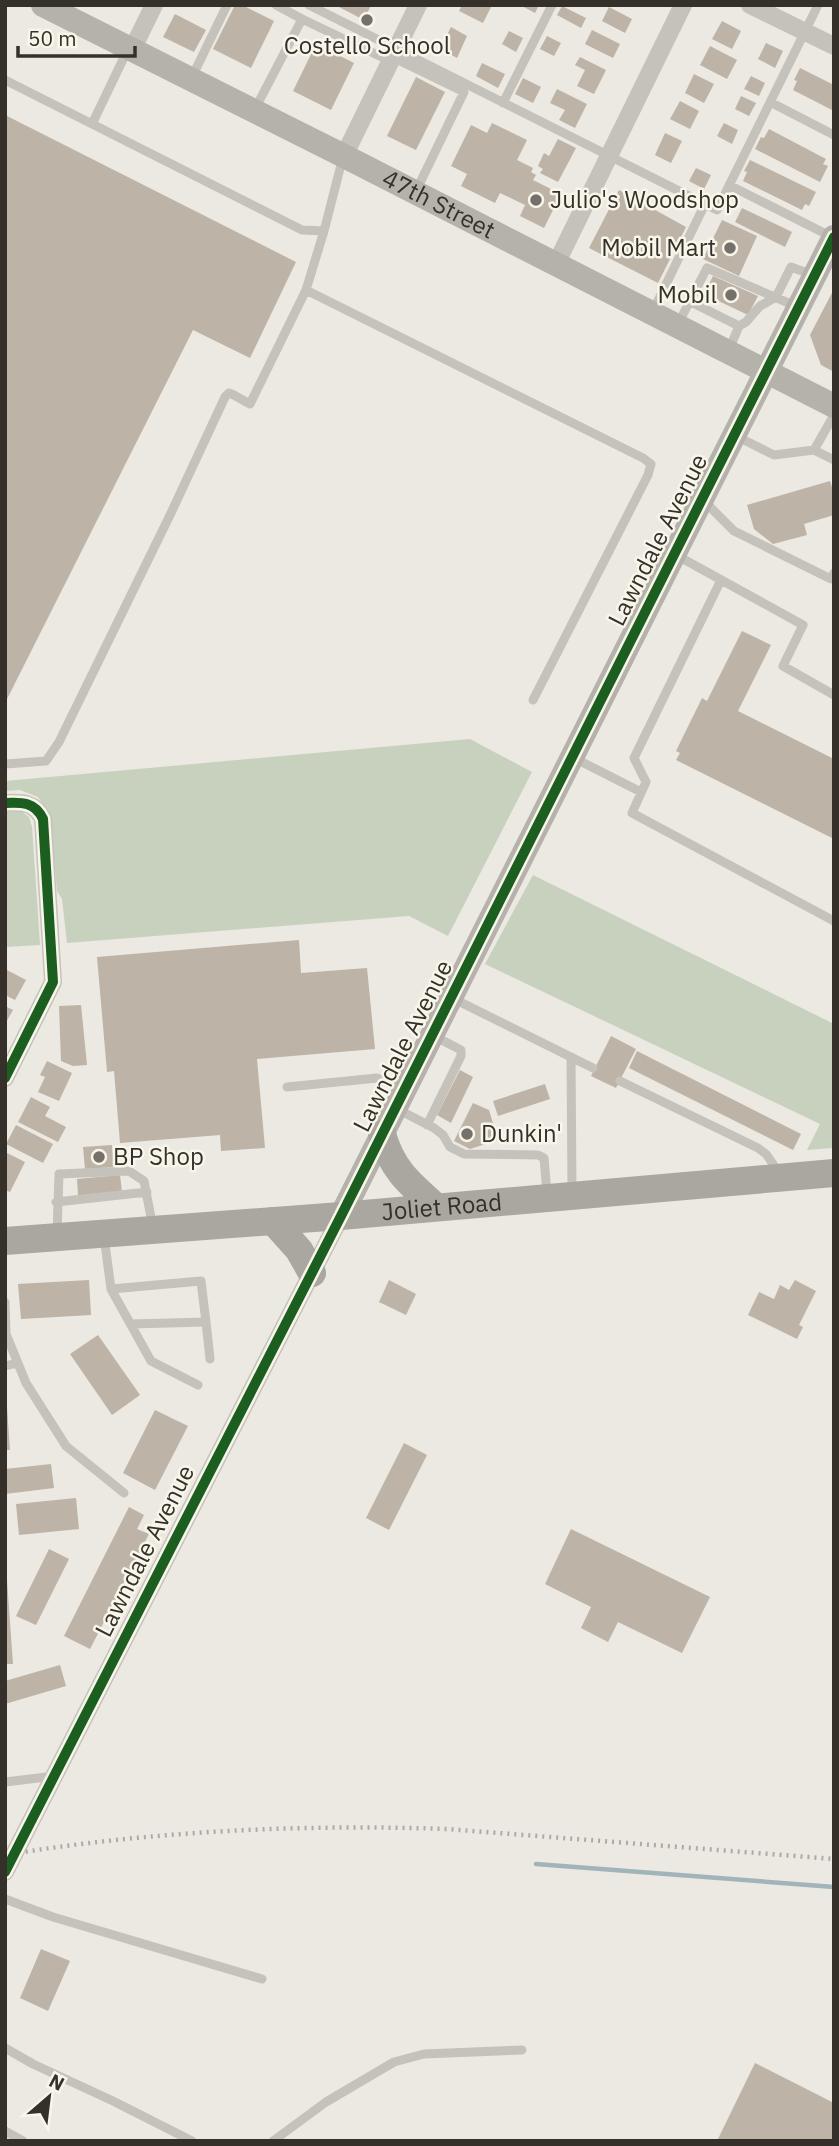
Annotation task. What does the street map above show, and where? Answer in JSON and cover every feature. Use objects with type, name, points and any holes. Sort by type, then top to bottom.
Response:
[{"type":"main road","points":[[382,1134],[402,1176],[436,1208]]},
{"type":"main road","name":"Joliet Road","points":[[5,1241],[341,1216],[834,1173]]},
{"type":"main road","points":[[273,1221],[299,1250],[312,1272]]},
{"type":"street","name":"47th Street","points":[[43,5],[834,406]]},
{"type":"street","points":[[131,49],[154,5]]},
{"type":"street","points":[[344,156],[418,5]]},
{"type":"street","points":[[555,264],[683,5]]},
{"type":"street","points":[[750,5],[834,46]]},
{"type":"street","name":"Lawndale Avenue","points":[[5,1872],[341,1216],[833,237]]},
{"type":"street","points":[[5,803],[21,802],[34,807],[43,819],[53,982],[5,1078]]},
{"type":"lane","points":[[191,79],[227,5]]},
{"type":"lane","points":[[275,5],[302,19],[503,103],[717,210],[818,5]]},
{"type":"lane","points":[[309,5],[393,56],[464,92],[415,192]]},
{"type":"lane","points":[[503,103],[552,5]]},
{"type":"lane","points":[[254,111],[302,19]]},
{"type":"lane","points":[[92,124],[131,49]]},
{"type":"lane","points":[[5,80],[302,230],[324,231]]},
{"type":"lane","points":[[771,102],[834,135]]},
{"type":"lane","points":[[5,765],[46,761],[59,742],[225,397],[229,393],[250,404],[306,290],[344,156]]},
{"type":"lane","points":[[729,185],[833,237]]},
{"type":"lane","points":[[652,312],[705,204]]},
{"type":"lane","points":[[728,351],[739,326],[760,306],[776,297],[791,267],[814,275]]},
{"type":"lane","points":[[677,325],[707,268],[799,307]]},
{"type":"lane","points":[[306,290],[651,464],[648,475],[533,700]]},
{"type":"lane","points":[[689,301],[739,326]]},
{"type":"lane","points":[[814,450],[834,415]]},
{"type":"lane","points":[[734,435],[774,456],[814,450],[834,460]]},
{"type":"lane","points":[[702,499],[734,531],[831,579],[834,573]]},
{"type":"lane","points":[[674,554],[803,625],[783,666],[834,695]]},
{"type":"lane","points":[[721,580],[634,758],[646,782],[632,813],[834,921]]},
{"type":"lane","points":[[572,757],[641,792]]},
{"type":"lane","points":[[451,998],[593,1068]]},
{"type":"lane","points":[[427,1125],[461,1056],[461,1050],[432,1035]]},
{"type":"lane","points":[[560,1197],[571,1057]]},
{"type":"lane","points":[[286,1087],[377,1078],[427,1125],[443,1135],[450,1147],[464,1154],[538,1155],[544,1158],[560,1197]]},
{"type":"lane","points":[[620,1082],[758,1149],[766,1154],[782,1177]]},
{"type":"lane","points":[[57,1237],[59,1174],[129,1171],[144,1181],[154,1230]]},
{"type":"lane","points":[[57,1202],[147,1192]]},
{"type":"lane","points":[[104,1234],[111,1289],[151,1361],[198,1385]]},
{"type":"lane","points":[[111,1289],[201,1281],[211,1359]]},
{"type":"lane","points":[[5,1302],[6,1334],[26,1383],[66,1446],[124,1493]]},
{"type":"lane","points":[[131,1324],[206,1322]]},
{"type":"lane","points":[[5,1366],[17,1363]]},
{"type":"lane","points":[[5,1782],[55,1776]]},
{"type":"lane","points":[[5,1899],[53,1917],[262,1979]]},
{"type":"lane","points":[[5,2048],[192,2141]]},
{"type":"lane","points":[[273,2141],[326,2102],[394,2062],[424,2054],[522,2050]]},
{"type":"lane","points":[[5,2132],[23,2141]]},
{"type":"green space","points":[[470,739],[532,772],[448,936],[409,916],[67,943],[62,899],[57,891],[50,815],[38,797],[20,790],[5,791],[5,781]]},
{"type":"green space","points":[[21,811],[29,817],[32,827],[40,945],[5,947],[5,812]]},
{"type":"green space","points":[[533,875],[834,1024],[834,1148],[807,1150],[820,1124],[485,964]]},
{"type":"building","points":[[235,5],[242,5],[274,21],[251,68],[213,49]]},
{"type":"building","points":[[335,5],[371,5],[364,20]]},
{"type":"building","points":[[462,5],[492,5],[483,23],[459,11]]},
{"type":"building","points":[[520,5],[539,5],[535,13]]},
{"type":"building","points":[[562,6],[586,18],[581,28],[557,15]]},
{"type":"building","points":[[609,7],[632,19],[625,33],[602,21]]},
{"type":"building","points":[[175,14],[206,30],[194,52],[163,37]]},
{"type":"building","points":[[722,21],[741,31],[732,49],[712,39]]},
{"type":"building","points":[[451,27],[467,36],[457,58],[440,49]]},
{"type":"building","points":[[592,30],[620,44],[613,58],[585,44]]},
{"type":"building","points":[[509,31],[523,38],[516,52],[502,44]]},
{"type":"building","points":[[547,36],[561,43],[554,56],[540,49]]},
{"type":"building","points":[[766,43],[783,51],[775,68],[758,59]]},
{"type":"building","points":[[316,44],[354,63],[331,110],[293,91]]},
{"type":"building","points":[[710,46],[737,60],[727,79],[700,65]]},
{"type":"building","points":[[580,57],[606,70],[594,94],[577,86],[585,70],[575,65]]},
{"type":"building","points":[[482,63],[505,74],[498,88],[476,76]]},
{"type":"building","points":[[800,68],[834,85],[834,111],[793,90]]},
{"type":"building","points":[[694,74],[714,84],[704,103],[685,93]]},
{"type":"building","points":[[751,76],[765,83],[759,96],[744,89]]},
{"type":"building","points":[[416,77],[445,92],[416,150],[387,136]]},
{"type":"building","points":[[523,78],[541,87],[533,103],[515,94]]},
{"type":"building","points":[[557,89],[587,104],[575,128],[559,120],[565,110],[550,103]]},
{"type":"building","points":[[741,96],[756,103],[749,116],[735,109]]},
{"type":"building","points":[[680,101],[699,111],[690,129],[670,119]]},
{"type":"building","points":[[5,115],[296,262],[250,358],[193,330],[5,703]]},
{"type":"building","points":[[492,123],[527,140],[517,160],[533,168],[531,172],[536,175],[533,180],[561,194],[544,228],[520,216],[525,205],[500,193],[495,203],[461,186],[467,174],[451,166],[471,125],[487,133]]},
{"type":"building","points":[[724,123],[738,130],[732,144],[717,136]]},
{"type":"building","points":[[769,129],[826,159],[823,164],[828,166],[820,182],[755,149]]},
{"type":"building","points":[[665,133],[682,141],[671,163],[655,155]]},
{"type":"building","points":[[558,139],[576,148],[558,182],[540,173],[543,169],[538,166],[544,153],[549,156]]},
{"type":"building","points":[[750,160],[816,192],[809,206],[805,204],[802,210],[743,181],[747,172],[744,171]]},
{"type":"building","points":[[696,168],[711,175],[704,189],[689,181]]},
{"type":"building","points":[[619,190],[686,227],[658,283],[589,248]]},
{"type":"building","points":[[742,208],[792,232],[785,247],[735,222]]},
{"type":"building","name":"Mobil Mart","points":[[722,220],[757,236],[739,276],[703,259]]},
{"type":"building","name":"Mobil","points":[[713,276],[758,296],[748,315],[704,294]]},
{"type":"building","points":[[834,289],[834,372],[821,365],[810,335]]},
{"type":"building","points":[[830,481],[834,493],[834,515],[804,524],[807,535],[773,544],[754,529],[747,505]]},
{"type":"building","points":[[742,631],[771,645],[738,711],[834,759],[834,839],[676,760],[680,753],[676,751],[702,698],[707,701]]},
{"type":"building","points":[[299,940],[301,973],[367,968],[375,1049],[257,1059],[265,1148],[221,1151],[220,1135],[120,1143],[114,1071],[107,1072],[97,957]]},
{"type":"building","points":[[5,969],[26,980],[15,1000],[5,995]]},
{"type":"building","points":[[81,1005],[87,1065],[73,1066],[61,1061],[59,1006]]},
{"type":"building","points":[[5,1006],[13,1010],[5,1024]]},
{"type":"building","points":[[611,1036],[636,1049],[616,1088],[591,1076]]},
{"type":"building","points":[[637,1051],[801,1134],[793,1150],[629,1068]]},
{"type":"building","points":[[47,1061],[72,1073],[59,1101],[38,1092],[45,1077],[40,1075]]},
{"type":"building","points":[[460,1070],[473,1077],[451,1123],[437,1115]]},
{"type":"building","points":[[545,1084],[550,1099],[498,1116],[493,1101]]},
{"type":"building","points":[[31,1097],[50,1107],[45,1116],[66,1127],[58,1142],[18,1122]]},
{"type":"building","points":[[473,1103],[489,1110],[498,1140],[470,1149],[454,1141]]},
{"type":"building","points":[[16,1125],[53,1144],[43,1163],[6,1144]]},
{"type":"building","name":"BP Shop","points":[[112,1145],[114,1167],[85,1169],[83,1147]]},
{"type":"building","points":[[5,1152],[25,1162],[10,1192],[5,1190]]},
{"type":"building","points":[[120,1175],[122,1192],[78,1196],[77,1179]]},
{"type":"building","points":[[89,1280],[91,1315],[21,1319],[18,1284]]},
{"type":"building","points":[[389,1280],[416,1294],[406,1315],[379,1302]]},
{"type":"building","points":[[795,1280],[816,1291],[799,1325],[803,1327],[797,1339],[748,1315],[759,1292],[774,1299],[780,1285],[789,1290]]},
{"type":"building","points":[[98,1335],[140,1395],[112,1415],[70,1354]]},
{"type":"building","points":[[7,1407],[10,1450],[5,1450]]},
{"type":"building","points":[[155,1410],[188,1426],[155,1490],[123,1473]]},
{"type":"building","points":[[404,1443],[427,1455],[389,1530],[366,1518]]},
{"type":"building","points":[[51,1464],[54,1488],[5,1494],[5,1469]]},
{"type":"building","points":[[76,1498],[79,1529],[19,1535],[16,1504]]},
{"type":"building","points":[[129,1507],[144,1515],[137,1529],[149,1534],[90,1649],[64,1636]]},
{"type":"building","points":[[571,1529],[710,1597],[682,1653],[618,1622],[608,1642],[581,1628],[591,1607],[545,1584]]},
{"type":"building","points":[[49,1549],[69,1559],[36,1625],[16,1616]]},
{"type":"building","points":[[7,1580],[13,1664],[5,1664]]},
{"type":"building","points":[[60,1665],[66,1686],[5,1704],[5,1681]]},
{"type":"building","points":[[41,1949],[70,1961],[48,2011],[20,1998]]},
{"type":"building","points":[[755,2063],[834,2103],[834,2141],[717,2141]]},
{"type":"waterway","points":[[536,1864],[834,1887]]},
{"type":"railway","points":[[5,1855],[115,1840],[225,1831],[392,1828],[447,1829],[834,1859]]},
{"type":"cycle path","points":[[5,1872],[341,1216],[834,237]]},
{"type":"cycle path","points":[[5,803],[32,806],[43,819],[53,982],[5,1078]]},
{"type":"place","name":"Costello School","points":[[367,20]]},
{"type":"place","name":"Julio's Woodshop","points":[[536,200]]},
{"type":"place","name":"Mobil Mart","points":[[730,248]]},
{"type":"place","name":"Mobil","points":[[731,295]]},
{"type":"place","name":"Dunkin'","points":[[467,1134]]},
{"type":"place","name":"BP Shop","points":[[99,1157]]}]
